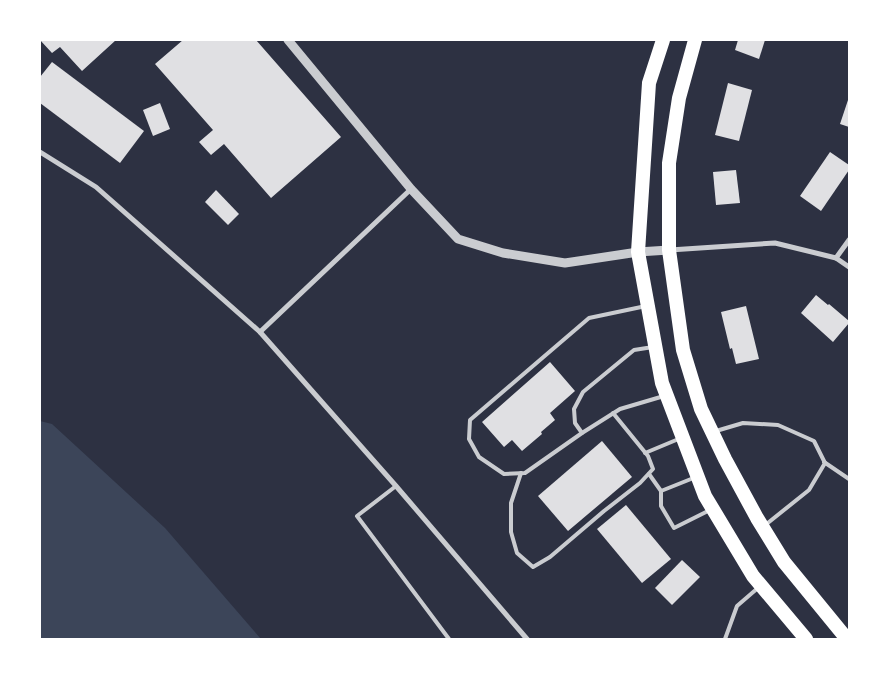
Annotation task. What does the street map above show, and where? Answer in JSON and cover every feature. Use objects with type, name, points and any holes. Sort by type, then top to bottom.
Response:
[{"type":"highway","points":[[663,40],[649,83],[638,252],[662,383],[706,496],[713,509],[753,576],[806,639]]},
{"type":"highway","points":[[695,40],[679,98],[670,163],[670,250],[683,350],[701,409],[724,459],[762,527],[784,562],[847,639]]},
{"type":"street","points":[[288,40],[411,189],[458,238],[503,253],[565,262],[638,252],[775,243],[836,258],[849,267]]},
{"type":"street","points":[[40,152],[96,188],[260,332],[396,486],[526,639]]},
{"type":"street","points":[[260,332],[411,189]]},
{"type":"street","points":[[836,258],[849,240]]},
{"type":"lane","points":[[648,306],[589,318],[470,420],[469,439],[479,457],[504,474],[525,473],[620,409],[667,396]]},
{"type":"lane","points":[[582,433],[575,423],[574,409],[583,392],[634,350],[655,346]]},
{"type":"lane","points":[[521,473],[511,502],[511,532],[517,553],[533,567],[550,557],[640,483],[653,469],[645,453],[613,413]]},
{"type":"lane","points":[[712,432],[742,423],[778,426],[814,441],[824,462],[849,479]]},
{"type":"lane","points":[[645,453],[683,437]]},
{"type":"lane","points":[[762,527],[809,490],[824,462]]},
{"type":"lane","points":[[649,474],[661,491],[661,506],[674,528],[713,509]]},
{"type":"lane","points":[[661,491],[698,476]]},
{"type":"lane","points":[[396,486],[357,516],[449,639]]},
{"type":"lane","points":[[725,639],[737,606],[761,586]]},
{"type":"shaded area","points":[[40,421],[52,424],[165,528],[261,639],[40,639]]},
{"type":"building","points":[[40,40],[116,40],[82,71],[60,47],[52,53]]},
{"type":"building","points":[[183,40],[256,40],[341,137],[271,198],[224,144],[211,155],[199,142],[213,130],[155,64]]},
{"type":"building","points":[[738,40],[765,40],[759,59],[735,50]]},
{"type":"building","points":[[52,62],[144,131],[120,163],[40,103],[40,77]]},
{"type":"building","points":[[728,83],[752,90],[739,141],[715,135]]},
{"type":"building","points":[[849,97],[849,127],[840,124]]},
{"type":"building","points":[[160,103],[170,129],[153,136],[143,110]]},
{"type":"building","points":[[830,152],[849,165],[849,170],[821,211],[800,196]]},
{"type":"building","points":[[736,170],[740,203],[716,205],[713,172]]},
{"type":"building","points":[[216,190],[239,214],[228,225],[205,202]]},
{"type":"building","points":[[816,295],[849,321],[833,342],[801,313]]},
{"type":"building","points":[[746,306],[759,359],[736,364],[732,348],[730,349],[721,312]]},
{"type":"building","points":[[550,362],[575,391],[550,413],[555,420],[522,451],[512,440],[504,447],[482,422]]},
{"type":"building","points":[[602,441],[632,477],[568,531],[538,496]]},
{"type":"building","points":[[626,505],[671,559],[642,583],[597,529]]},
{"type":"building","points":[[682,560],[700,577],[672,605],[655,588]]}]
